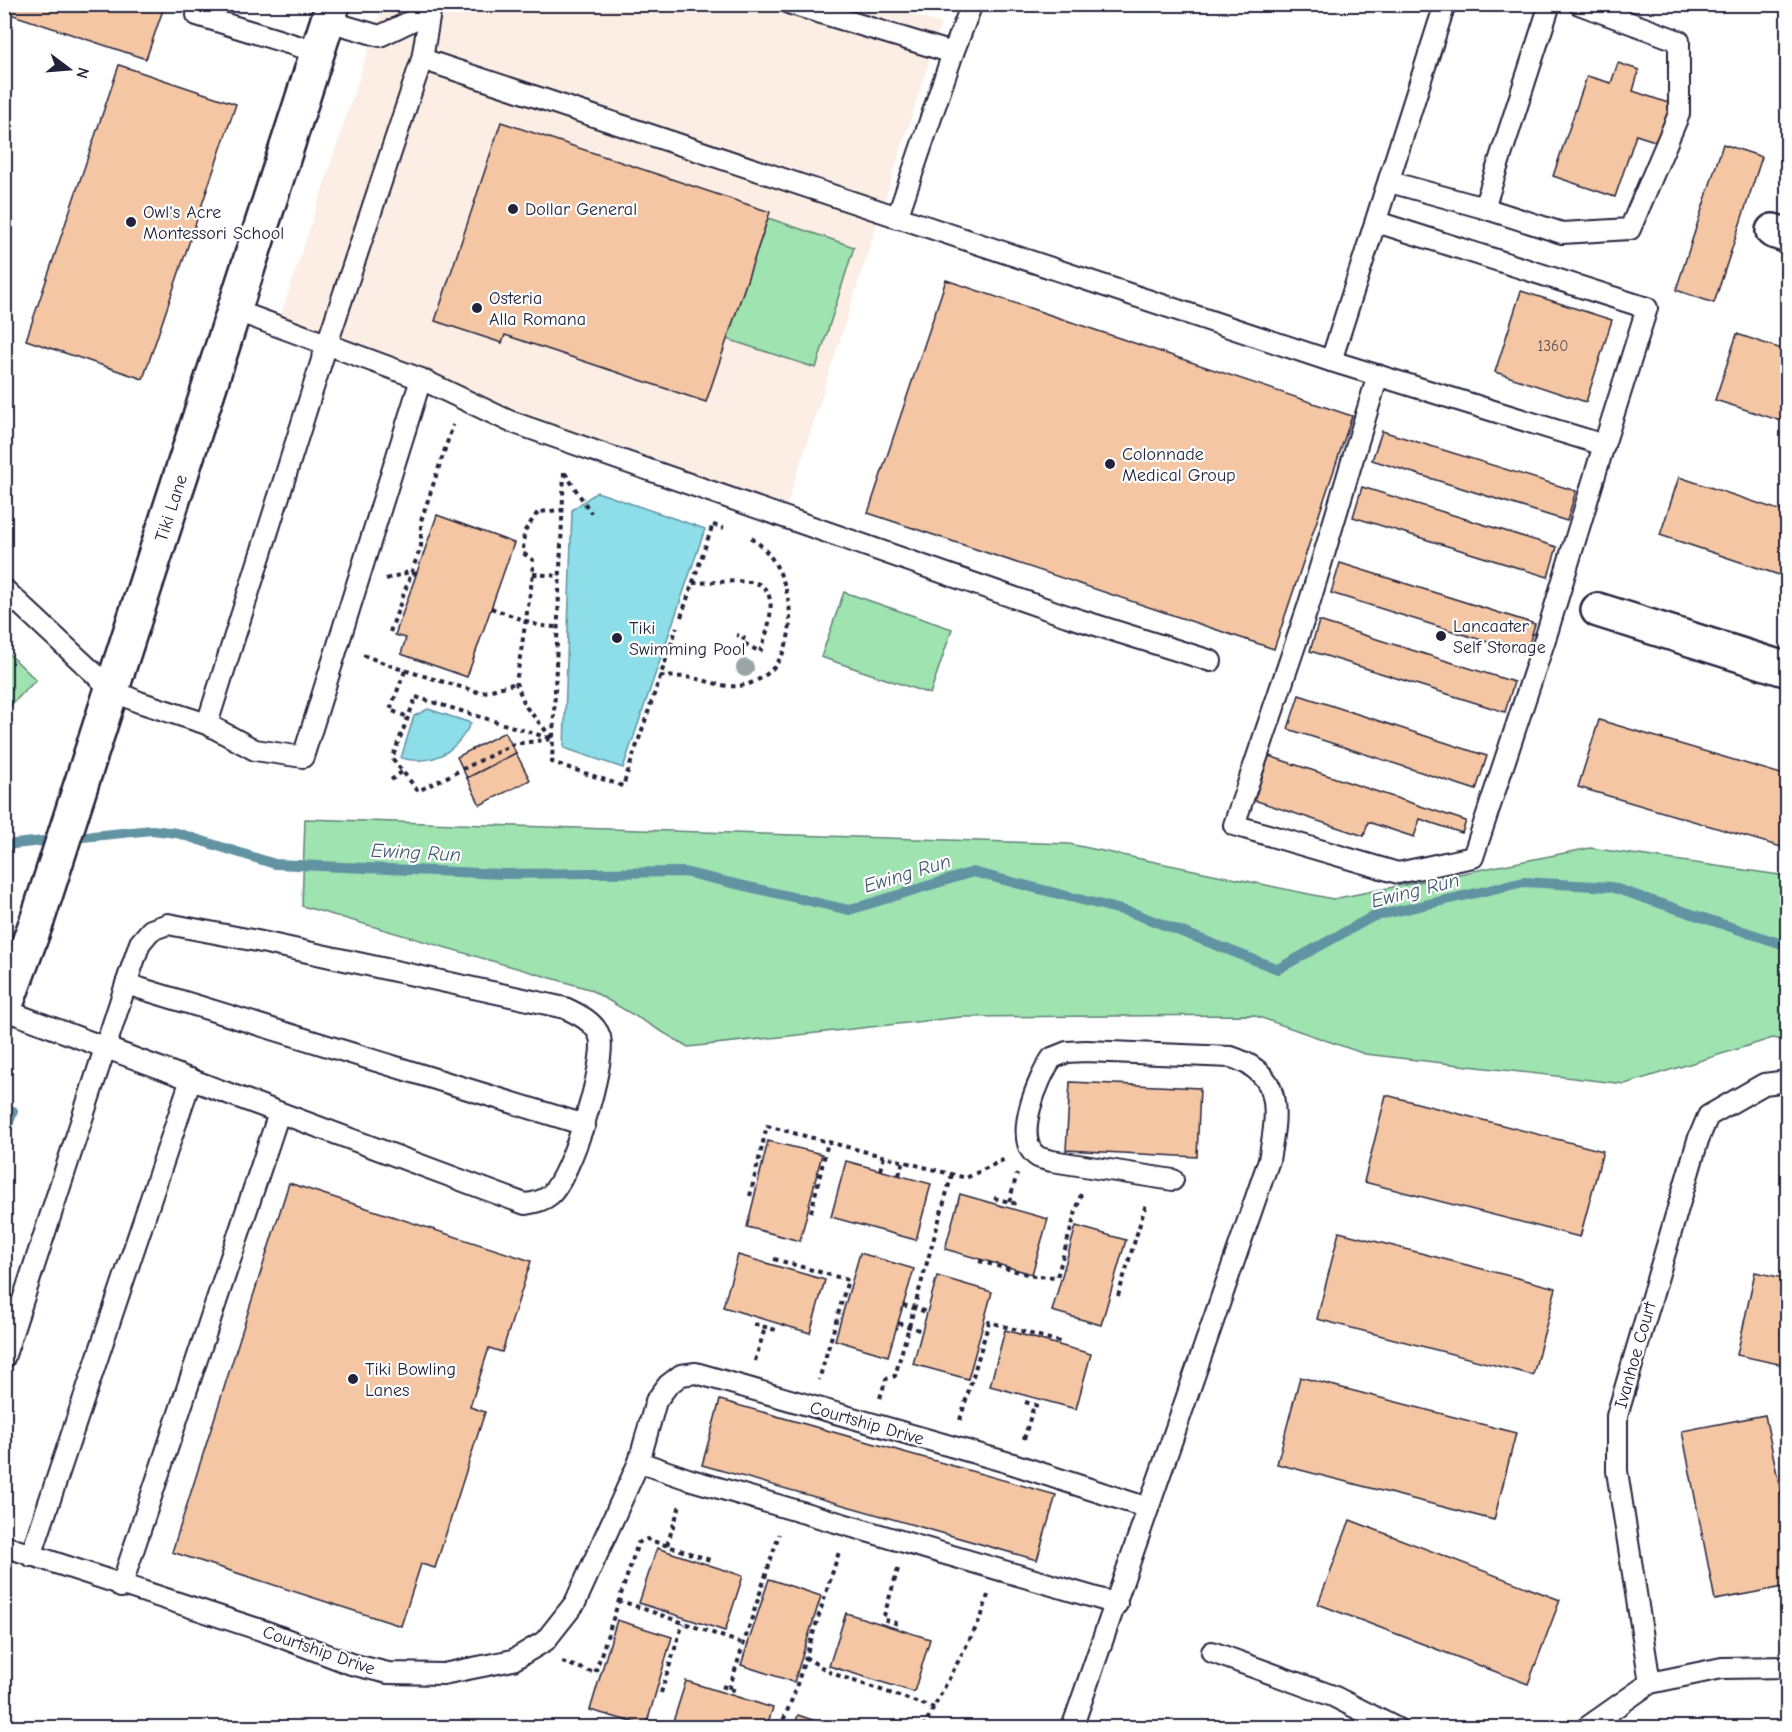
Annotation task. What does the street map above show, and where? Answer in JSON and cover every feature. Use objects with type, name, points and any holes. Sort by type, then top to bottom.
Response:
[{"type":"street","name":"Tiki Lane","points":[[5,1010],[38,918],[330,13]]},
{"type":"street","points":[[1598,610],[1788,670]]},
{"type":"lane","points":[[791,4],[953,53]]},
{"type":"lane","points":[[897,218],[972,4]]},
{"type":"lane","points":[[1331,361],[1445,4]]},
{"type":"lane","points":[[1484,207],[1550,4]]},
{"type":"lane","points":[[1390,182],[1484,207],[1562,233],[1630,229],[1678,114],[1679,41],[1579,4]]},
{"type":"lane","points":[[330,13],[380,36],[429,8]]},
{"type":"lane","points":[[207,724],[327,344],[422,59],[429,8]]},
{"type":"lane","points":[[197,15],[317,52]]},
{"type":"lane","points":[[422,59],[1331,361],[1604,445]]},
{"type":"lane","points":[[1377,222],[1647,308],[1546,633],[1473,857],[1398,873],[1234,825],[1310,604],[1378,375]]},
{"type":"lane","points":[[234,310],[422,379],[509,421],[1067,616],[1211,661]]},
{"type":"lane","points":[[4,590],[112,690],[139,702],[207,724],[255,750],[303,757],[422,379]]},
{"type":"lane","points":[[4,1358],[105,1048],[140,943],[151,930],[168,924],[257,940],[565,1008],[595,1027],[600,1038],[600,1061],[585,1125],[560,1181],[551,1194],[537,1203],[525,1204],[279,1113],[191,1079],[105,1048],[5,1010]]},
{"type":"lane","points":[[126,984],[585,1125]]},
{"type":"lane","points":[[1072,1728],[1269,1160],[1277,1116],[1265,1076],[1249,1063],[1231,1057],[1068,1052],[1052,1058],[1033,1092],[1028,1117],[1030,1146],[1037,1156],[1163,1179]]},
{"type":"lane","points":[[31,1556],[191,1079]]},
{"type":"lane","name":"Ivanhoe Court","points":[[1650,1683],[1617,1471],[1617,1416],[1698,1140],[1708,1116],[1764,1084],[1788,1081]]},
{"type":"lane","points":[[122,1587],[279,1113]]},
{"type":"lane","name":"Courtship Drive","points":[[4,1546],[122,1587],[270,1633],[351,1664],[388,1673],[443,1674],[513,1660],[545,1641],[575,1603],[639,1462],[656,1401],[668,1385],[681,1374],[696,1373],[1016,1465],[1148,1508]]},
{"type":"lane","points":[[639,1462],[688,1479],[1116,1604]]},
{"type":"lane","points":[[1212,1652],[1333,1696],[1385,1720],[1396,1728]]},
{"type":"lane","points":[[1586,1728],[1650,1683],[1722,1668],[1788,1668]]},
{"type":"path","points":[[390,632],[422,546],[421,521],[453,424]]},
{"type":"path","points":[[564,472],[575,475]]},
{"type":"path","points":[[564,472],[552,762],[623,786],[677,627]]},
{"type":"path","points":[[564,472],[591,513]]},
{"type":"path","points":[[552,739],[526,707],[516,683],[533,574],[533,560],[523,553],[524,532],[538,512],[562,510]]},
{"type":"path","points":[[681,617],[714,523],[733,530]]},
{"type":"path","points":[[660,676],[693,678],[727,688],[751,683],[767,674],[781,656],[789,635],[790,619],[783,583],[771,556],[759,543],[742,533]]},
{"type":"path","points":[[533,574],[560,576]]},
{"type":"path","points":[[693,583],[752,582],[765,591],[771,618],[760,652],[742,642],[744,637],[737,635]]},
{"type":"path","points":[[491,608],[540,626],[557,627]]},
{"type":"path","points":[[337,644],[405,670],[481,693],[516,683]]},
{"type":"path","points":[[405,670],[390,710],[408,717]]},
{"type":"path","points":[[416,698],[552,739],[514,744],[418,791],[392,758],[416,698]]},
{"type":"path","points":[[391,780],[403,771]]},
{"type":"path","points":[[750,1196],[766,1126],[966,1178],[1030,1146]]},
{"type":"path","points":[[811,1212],[828,1142]]},
{"type":"path","points":[[880,1170],[884,1157]]},
{"type":"path","points":[[899,1175],[903,1161]]},
{"type":"path","points":[[979,1261],[1034,1276],[1057,1276],[1089,1167]]},
{"type":"path","points":[[872,1424],[886,1379],[895,1376],[952,1174]]},
{"type":"path","points":[[1118,1296],[1163,1179]]},
{"type":"path","points":[[994,1198],[1017,1204]]},
{"type":"path","points":[[774,1259],[848,1280],[811,1406]]},
{"type":"path","points":[[903,1305],[927,1312]]},
{"type":"path","points":[[953,1447],[989,1322],[1060,1342]]},
{"type":"path","points":[[898,1323],[922,1331]]},
{"type":"path","points":[[754,1324],[776,1330]]},
{"type":"path","points":[[747,1388],[765,1328]]},
{"type":"path","points":[[1025,1402],[1042,1407]]},
{"type":"path","points":[[1016,1465],[1034,1405]]},
{"type":"path","points":[[667,1545],[688,1479]]},
{"type":"path","points":[[729,1689],[787,1508]]},
{"type":"path","points":[[780,1728],[806,1658],[833,1574],[845,1525]]},
{"type":"path","points":[[545,1641],[558,1660],[595,1673],[638,1543],[647,1539],[710,1560]]},
{"type":"path","points":[[899,1624],[883,1619],[906,1542]]},
{"type":"path","points":[[923,1728],[981,1618],[996,1568]]},
{"type":"path","points":[[618,1600],[744,1644]]},
{"type":"path","points":[[661,1692],[683,1623]]},
{"type":"path","points":[[806,1658],[831,1673],[934,1708]]},
{"type":"path","points":[[722,1686],[739,1692]]},
{"type":"path","points":[[833,1722],[850,1728]]},
{"type":"shaded area","points":[[882,4],[941,24],[787,505],[275,333],[383,5]]},
{"type":"green space","points":[[768,218],[854,247],[816,368],[727,339]]},
{"type":"green space","points":[[844,592],[952,629],[930,694],[821,657]]},
{"type":"green space","points":[[4,649],[36,680],[5,711],[4,711]]},
{"type":"green space","points":[[305,819],[1069,844],[1333,899],[1590,848],[1787,876],[1787,1041],[1773,1038],[1625,1084],[1365,1054],[1253,1015],[961,1017],[688,1047],[589,989],[302,906]]},
{"type":"water","name":"Tiki Swimming Pool","points":[[597,492],[705,529],[623,768],[564,748],[572,510]]},
{"type":"water","points":[[428,709],[471,723],[458,742],[442,754],[423,760],[401,758],[414,716]]},
{"type":"building","points":[[4,4],[165,4],[146,59],[4,12]]},
{"type":"building","points":[[1618,63],[1639,70],[1633,91],[1677,106],[1664,144],[1636,135],[1615,197],[1553,176],[1587,76],[1611,83]]},
{"type":"building","name":"Owl's Acre Montessori School","points":[[119,65],[236,104],[143,379],[26,340]]},
{"type":"building","points":[[501,122],[770,212],[706,402],[505,335],[502,343],[435,321]]},
{"type":"building","points":[[1723,144],[1762,157],[1714,303],[1676,290]]},
{"type":"building","name":"Colonnade Medical Group","points":[[946,280],[1352,416],[1274,649],[868,513]]},
{"type":"building","points":[[1521,291],[1612,320],[1586,402],[1495,372]]},
{"type":"building","points":[[1737,334],[1788,351],[1788,423],[1715,400]]},
{"type":"building","points":[[1382,431],[1576,491],[1567,521],[1372,460]]},
{"type":"building","points":[[1679,477],[1788,513],[1788,578],[1660,535]]},
{"type":"building","points":[[1362,487],[1557,547],[1548,577],[1353,517]]},
{"type":"building","points":[[437,515],[514,543],[467,677],[401,654],[406,638],[395,635]]},
{"type":"building","points":[[1340,563],[1535,624],[1526,654],[1331,593]]},
{"type":"building","points":[[1319,621],[1514,682],[1505,712],[1310,651]]},
{"type":"building","points":[[1299,695],[1487,756],[1476,790],[1288,729]]},
{"type":"building","points":[[1599,720],[1788,776],[1788,849],[1578,787]]},
{"type":"building","points":[[505,732],[516,753],[467,778],[457,757]]},
{"type":"building","points":[[516,753],[530,780],[480,805],[467,778]]},
{"type":"building","points":[[1269,756],[1466,821],[1462,833],[1420,819],[1414,837],[1368,822],[1364,836],[1254,800]]},
{"type":"building","points":[[1070,1082],[1200,1088],[1197,1157],[1066,1150]]},
{"type":"building","points":[[1386,1095],[1603,1151],[1580,1237],[1364,1182]]},
{"type":"building","points":[[768,1141],[822,1154],[800,1241],[747,1227]]},
{"type":"building","points":[[846,1161],[931,1184],[916,1240],[831,1217]]},
{"type":"building","name":"Tiki Bowling Lanes","points":[[289,1183],[531,1261],[502,1352],[489,1348],[470,1407],[485,1412],[435,1568],[421,1564],[401,1626],[172,1552]]},
{"type":"building","points":[[960,1194],[1048,1219],[1032,1274],[945,1249]]},
{"type":"building","points":[[1076,1226],[1126,1240],[1101,1325],[1052,1311]]},
{"type":"building","points":[[1339,1232],[1556,1288],[1533,1375],[1317,1319]]},
{"type":"building","points":[[860,1253],[914,1269],[888,1356],[835,1340]]},
{"type":"building","points":[[738,1255],[825,1280],[810,1333],[723,1307]]},
{"type":"building","points":[[1755,1272],[1788,1279],[1788,1366],[1737,1355]]},
{"type":"building","points":[[937,1276],[992,1292],[968,1379],[913,1364]]},
{"type":"building","points":[[1005,1330],[1091,1354],[1076,1409],[990,1386]]},
{"type":"building","points":[[1300,1377],[1516,1433],[1494,1520],[1277,1464]]},
{"type":"building","points":[[720,1400],[1056,1495],[1037,1560],[702,1465]]},
{"type":"building","points":[[1765,1415],[1788,1529],[1788,1586],[1715,1600],[1682,1431]]},
{"type":"building","points":[[1350,1520],[1560,1600],[1528,1684],[1318,1604]]},
{"type":"building","points":[[657,1548],[743,1576],[725,1631],[639,1603]]},
{"type":"building","points":[[769,1579],[821,1596],[794,1682],[741,1665]]},
{"type":"building","points":[[846,1613],[930,1639],[914,1692],[829,1666]]},
{"type":"building","points":[[617,1620],[672,1637],[646,1726],[590,1710]]},
{"type":"building","points":[[686,1681],[773,1708],[766,1728],[671,1728]]},
{"type":"building","points":[[798,1715],[836,1728],[794,1728]]},
{"type":"waterway","name":"Ewing Run","points":[[4,845],[152,830],[177,833],[275,864],[502,874],[684,872],[849,910],[973,872],[1133,913],[1278,969],[1372,917],[1524,882],[1611,887],[1788,946]]},
{"type":"waterway","points":[[4,1136],[13,1111]]},
{"type":"place","name":"Dollar General","points":[[513,209]]},
{"type":"place","name":"Owl's Acre Montessori School","points":[[131,222]]},
{"type":"place","name":"Osteria Alla Romana","points":[[477,308]]},
{"type":"place","name":"Colonnade Medical Group","points":[[1110,464]]},
{"type":"place","name":"Lancaater Self Storage","points":[[1441,636]]},
{"type":"place","name":"Tiki Swimming Pool","points":[[617,638]]},
{"type":"place","name":"Tiki Bowling Lanes","points":[[353,1379]]}]
